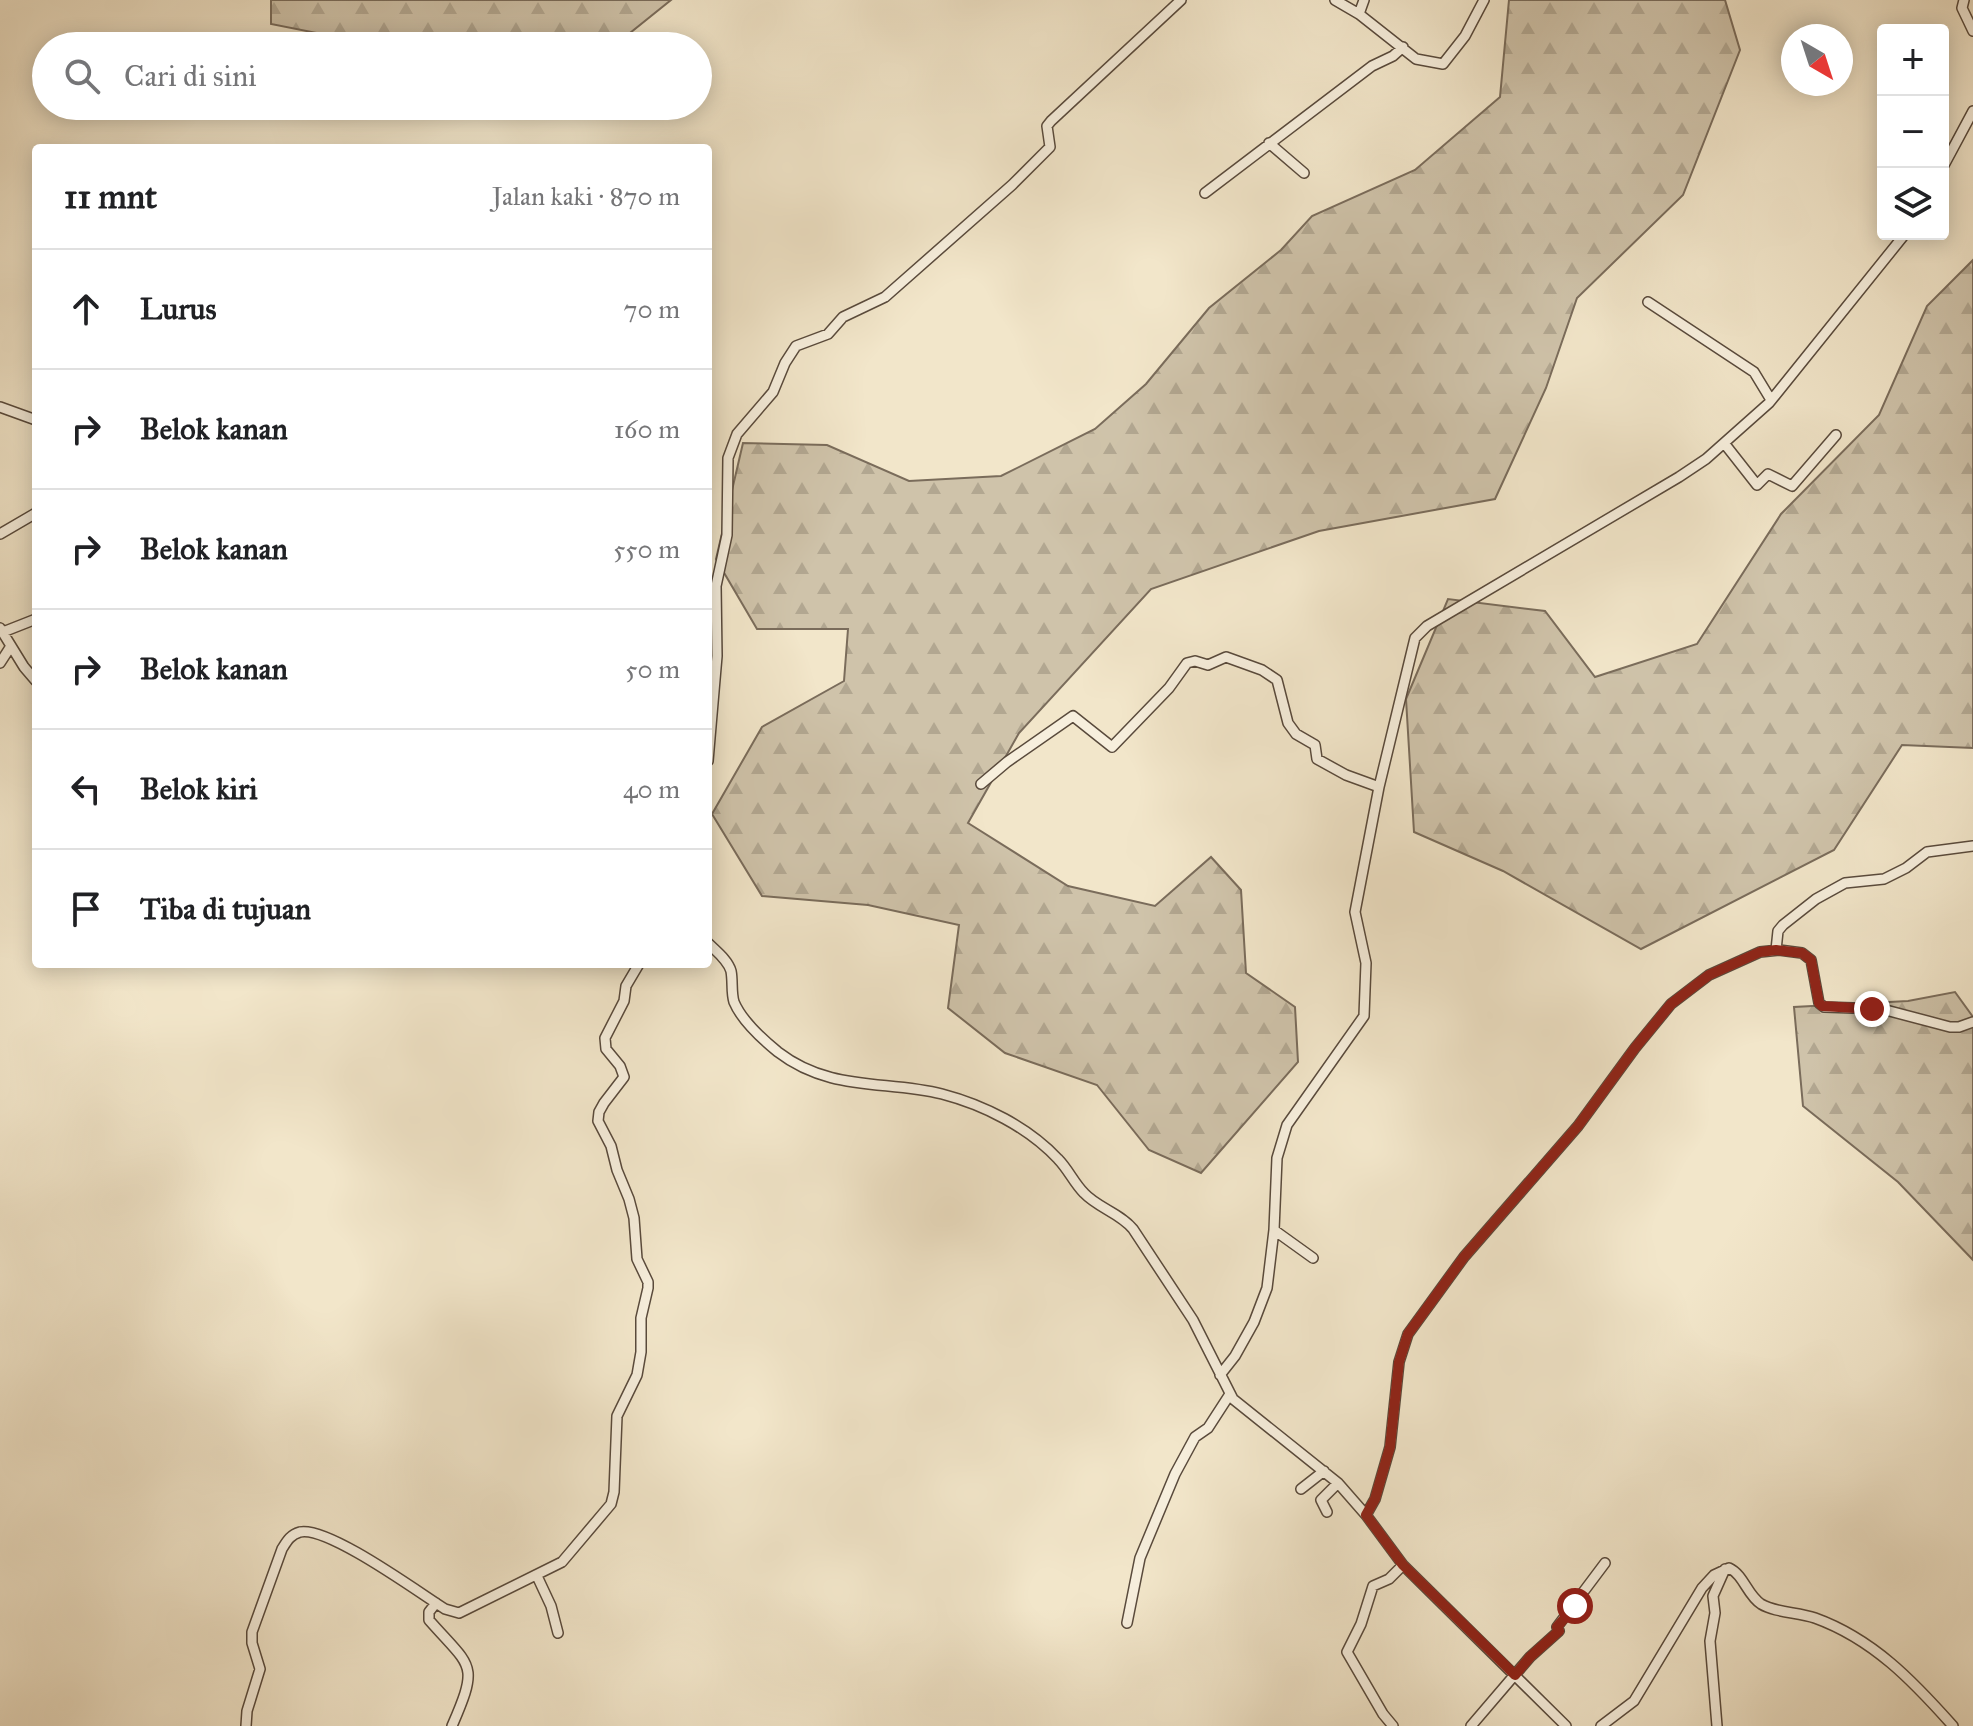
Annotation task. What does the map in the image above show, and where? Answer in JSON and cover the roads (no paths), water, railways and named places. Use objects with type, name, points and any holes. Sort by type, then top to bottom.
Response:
[{"type":"street","points":[[712,714],[717,656],[716,586],[727,535],[728,458],[737,434],[773,392],[796,346],[828,334],[843,317],[885,297],[1012,185],[1050,147],[1047,126],[1051,121],[1181,0]]},
{"type":"street","points":[[1335,0],[1359,14],[1416,59],[1443,64],[1465,36],[1484,0]]},
{"type":"street","points":[[1359,14],[1364,0]]},
{"type":"street","points":[[1962,1],[1962,8],[1973,31]]},
{"type":"street","points":[[1205,193],[1372,66],[1393,56],[1403,47]]},
{"type":"street","points":[[1949,156],[1973,111]]},
{"type":"street","points":[[1269,143],[1304,173]]},
{"type":"street","points":[[1220,1375],[1254,1322],[1267,1288],[1274,1230],[1277,1158],[1287,1125],[1364,1016],[1366,963],[1355,912],[1379,787],[1411,651],[1420,632],[1679,477],[1724,443],[1771,400],[1900,240]]},
{"type":"street","points":[[1648,302],[1754,372],[1771,400]]},
{"type":"street","points":[[0,407],[32,419]]},
{"type":"street","points":[[1724,443],[1757,485],[1768,474],[1792,486],[1836,435]]},
{"type":"street","points":[[0,534],[32,515]]},
{"type":"street","points":[[32,620],[1,630],[32,675]]},
{"type":"street","points":[[0,663],[11,646]]},
{"type":"street","points":[[981,784],[1073,716],[1112,747],[1169,688],[1187,663],[1195,661],[1208,665],[1226,657],[1262,670],[1277,680],[1285,718],[1296,734],[1315,745],[1317,759],[1346,775],[1379,787]]},
{"type":"street","points":[[1776,950],[1778,931],[1783,925],[1816,899],[1845,883],[1884,879],[1927,852],[1973,846]]},
{"type":"street","points":[[712,947],[728,964],[732,993],[740,1013],[780,1053],[812,1071],[849,1083],[929,1092],[963,1100],[1006,1120],[1045,1146],[1060,1160],[1085,1194],[1133,1229],[1193,1320],[1237,1403],[1338,1483],[1403,1565],[1566,1726]]},
{"type":"street","points":[[1366,1515],[1375,1499],[1390,1447],[1399,1362],[1408,1334],[1464,1257],[1585,1118],[1671,1004],[1709,975],[1760,952],[1776,950],[1802,953],[1811,960],[1819,1003],[1824,1007],[1882,1009],[1950,1027],[1973,1022]]},
{"type":"street","points":[[246,1726],[247,1711],[260,1669],[252,1632],[282,1549],[289,1538],[310,1532],[352,1550],[436,1603],[459,1613],[537,1576],[566,1558],[611,1504],[617,1416],[639,1366],[641,1318],[648,1282],[637,1259],[634,1218],[629,1199],[620,1181],[611,1146],[598,1121],[604,1103],[624,1077],[620,1066],[606,1049],[605,1038],[637,968]]},
{"type":"street","points":[[1274,1230],[1313,1258]]},
{"type":"street","points":[[1127,1623],[1140,1558],[1175,1474],[1195,1437],[1208,1428],[1230,1394]]},
{"type":"street","points":[[1301,1489],[1324,1471]]},
{"type":"street","points":[[1327,1512],[1321,1500],[1338,1483]]},
{"type":"street","points":[[1471,1726],[1530,1657],[1559,1631],[1557,1627],[1605,1563]]},
{"type":"street","points":[[1393,1726],[1347,1652],[1361,1624],[1373,1586],[1389,1579],[1403,1565]]},
{"type":"street","points":[[1601,1726],[1634,1701],[1693,1601],[1708,1580],[1725,1569],[1733,1569],[1750,1594],[1763,1605],[1814,1617],[1868,1644],[1890,1660],[1953,1726]]},
{"type":"street","points":[[1717,1726],[1710,1641],[1715,1613],[1713,1596],[1725,1569]]},
{"type":"street","points":[[537,1576],[551,1606],[558,1633]]},
{"type":"street","points":[[436,1603],[429,1612],[429,1620],[461,1652],[468,1670],[466,1695],[452,1726]]}]
